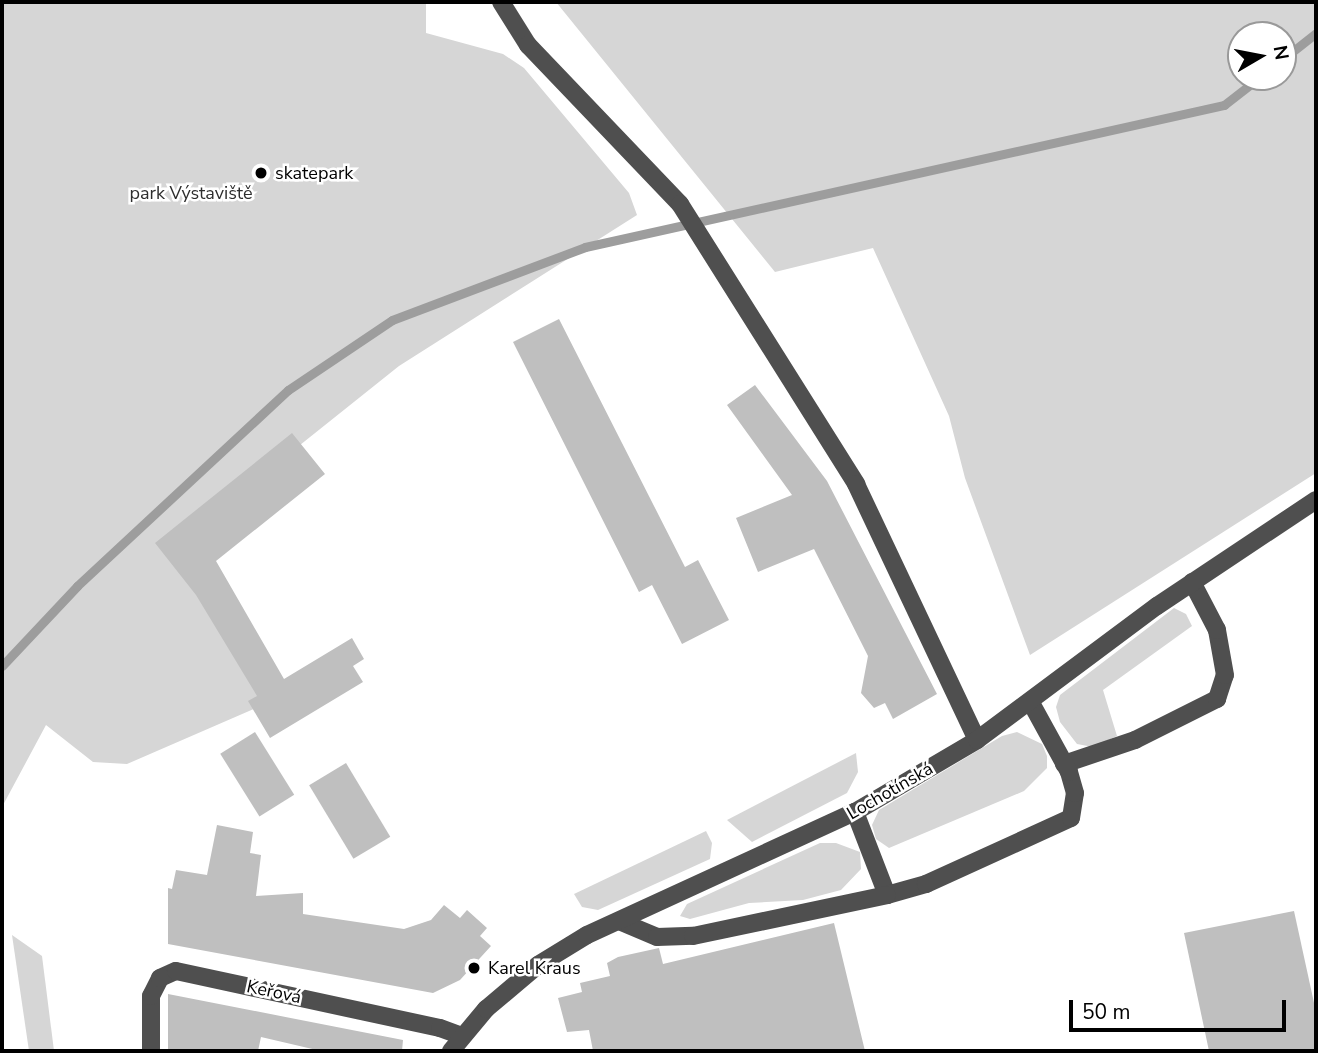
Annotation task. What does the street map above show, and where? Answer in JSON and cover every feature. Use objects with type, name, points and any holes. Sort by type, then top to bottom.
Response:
[{"type":"street","points":[[501,2],[528,45],[680,204],[856,484],[978,740]]},
{"type":"street","name":"Lochotínská","points":[[456,1044],[494,1001],[538,965],[619,920],[855,812],[978,740],[1192,582],[1316,500]]},
{"type":"street","points":[[1064,764],[1135,740],[1217,699],[1225,675],[1217,631],[1192,582]]},
{"type":"street","points":[[619,920],[657,937],[693,936],[887,895],[926,884],[1072,818],[1075,793],[1064,764],[1031,703]]},
{"type":"street","points":[[855,812],[887,895]]},
{"type":"street","name":"Keřová","points":[[151,1051],[151,996],[160,978],[176,971],[440,1028],[456,1044]]},
{"type":"green space","name":"park Výstaviště","points":[[2,2],[426,2],[426,33],[503,54],[524,68],[629,193],[637,215],[399,366],[171,548],[265,704],[127,764],[93,762],[46,725],[2,807]]},
{"type":"green space","points":[[556,2],[1316,2],[1316,473],[1030,655],[965,478],[949,416],[873,248],[775,272]]},
{"type":"green space","points":[[1174,608],[1186,614],[1192,626],[1103,690],[1117,736],[1093,747],[1077,744],[1060,722],[1056,707],[1060,695]]},
{"type":"green space","points":[[1017,732],[1042,744],[1047,756],[1047,768],[1024,791],[889,848],[876,839],[872,825],[879,810],[1002,736]]},
{"type":"green space","points":[[856,753],[858,772],[847,793],[752,842],[727,820]]},
{"type":"green space","points":[[706,831],[712,843],[710,859],[598,910],[582,907],[574,894]]},
{"type":"green space","points":[[820,843],[836,843],[860,852],[861,869],[841,890],[803,900],[749,903],[690,919],[680,916],[687,904]]},
{"type":"green space","points":[[12,935],[42,956],[54,1051],[29,1051]]},
{"type":"building","points":[[559,319],[685,567],[698,560],[729,620],[682,644],[652,585],[639,592],[513,342]]},
{"type":"building","points":[[755,385],[827,481],[937,694],[893,719],[885,703],[874,708],[861,693],[868,656],[814,549],[758,572],[736,518],[792,495],[727,405]]},
{"type":"building","points":[[292,433],[325,474],[216,561],[284,679],[352,638],[364,659],[353,666],[363,682],[270,738],[248,701],[257,696],[196,595],[155,543]]},
{"type":"building","points":[[255,732],[294,795],[259,816],[220,754]]},
{"type":"building","points":[[346,763],[390,837],[353,859],[309,785]]},
{"type":"building","points":[[217,825],[253,832],[250,853],[261,855],[256,896],[303,893],[303,914],[404,929],[431,920],[444,905],[460,918],[467,910],[487,928],[480,936],[491,946],[460,980],[433,993],[168,944],[168,888],[172,889],[176,870],[207,875]]},
{"type":"building","points":[[1294,911],[1316,1012],[1316,1051],[1209,1051],[1184,933]]},
{"type":"building","points":[[834,923],[865,1051],[593,1051],[589,1030],[567,1032],[558,998],[582,992],[580,983],[610,976],[607,963],[618,957],[659,948],[663,964]]},
{"type":"building","points":[[168,994],[403,1040],[402,1051],[321,1051],[261,1037],[258,1051],[168,1051]]},
{"type":"waterway","points":[[1297,48],[1316,33]]},
{"type":"waterway","points":[[2,666],[77,586],[288,390],[392,320],[585,247],[1224,105],[1242,91]]},
{"type":"place","name":"skatepark","points":[[261,173]]},
{"type":"place","name":"Karel Kraus","points":[[474,968]]}]
